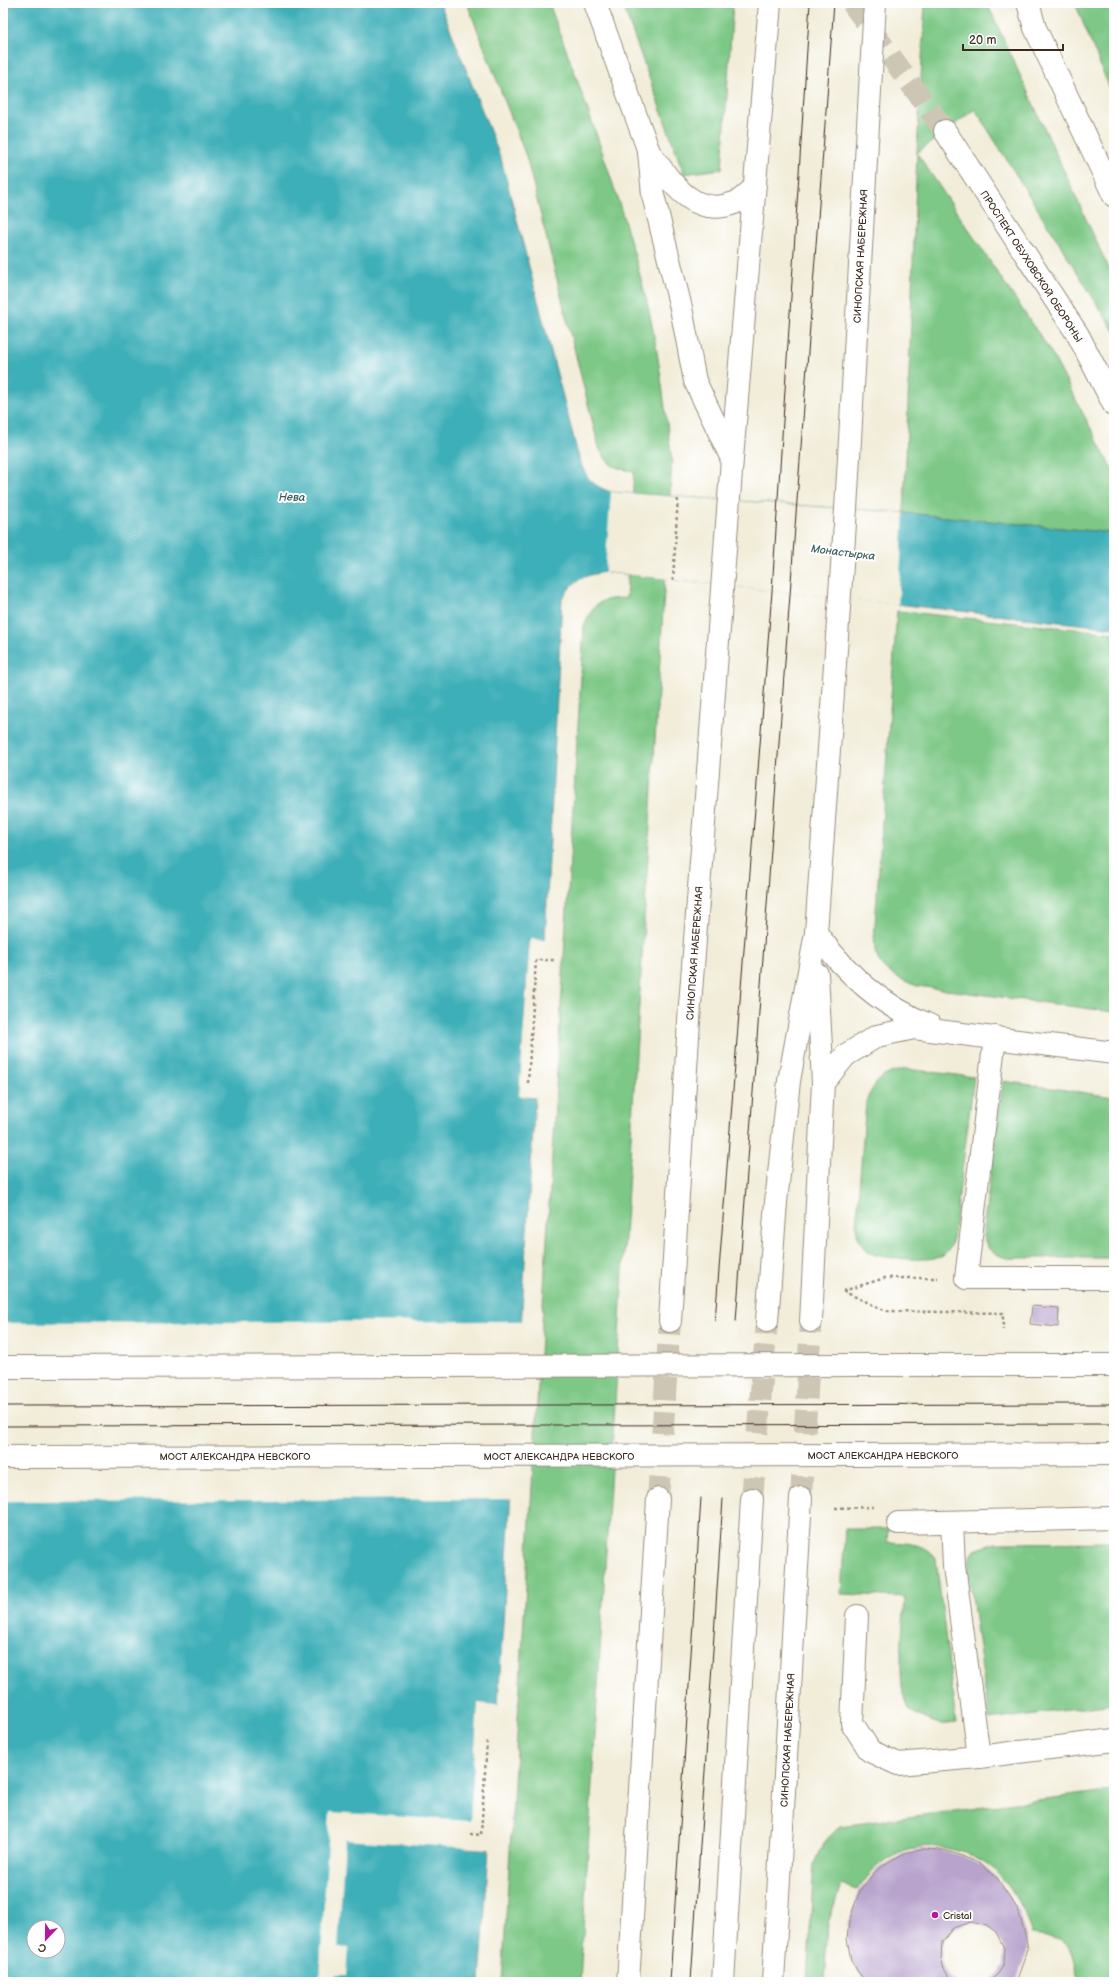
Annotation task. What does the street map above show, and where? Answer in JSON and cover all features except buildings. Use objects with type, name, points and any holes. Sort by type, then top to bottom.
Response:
[{"type":"main road","points":[[595,3],[649,152],[653,195],[681,308],[694,381],[732,459]]},
{"type":"main road","points":[[732,459],[770,3]]},
{"type":"main road","name":"СИНОПСКАЯ НАБЕРЕЖНАЯ","points":[[816,933],[846,509],[874,3]]},
{"type":"main road","points":[[1016,3],[1035,28]]},
{"type":"main road","points":[[1028,3],[1035,28],[1114,196]]},
{"type":"main road","name":"ПРОСПЕКТ ОБУХОВСКОЙ ОБОРОНЫ","points":[[945,131],[1078,335],[1114,405]]},
{"type":"main road","points":[[649,152],[677,188],[693,201],[714,208],[735,203],[754,188]]},
{"type":"main road","name":"СИНОПСКАЯ НАБЕРЕЖНАЯ","points":[[670,1321],[690,1005],[732,459]]},
{"type":"main road","points":[[816,933],[836,960],[859,983],[886,1003],[944,1031]]},
{"type":"main road","points":[[811,1321],[823,1084],[816,933]]},
{"type":"main road","points":[[767,1321],[776,1202],[789,1082],[816,933]]},
{"type":"main road","points":[[823,1084],[846,1055],[878,1036],[914,1028],[1114,1053]]},
{"type":"main road","points":[[995,1037],[966,1278],[1114,1278]]},
{"type":"main road","points":[[3,1367],[1114,1365]]},
{"type":"main road","name":"МОСТ АЛЕКСАНДРА НЕВСКОГО","points":[[3,1457],[1114,1454]]},
{"type":"main road","name":"СИНОПСКАЯ НАБЕРЕЖНАЯ","points":[[773,1982],[801,1498]]},
{"type":"main road","points":[[628,1982],[658,1499]]},
{"type":"main road","points":[[723,1982],[752,1499]]},
{"type":"main road","points":[[898,1523],[1114,1518]]},
{"type":"main road","points":[[952,1522],[954,1566],[979,1757]]},
{"type":"main road","points":[[857,1616],[852,1723],[870,1751],[898,1764],[979,1757],[1114,1740]]},
{"type":"path","points":[[673,580],[678,496]]},
{"type":"path","points":[[528,1083],[536,960],[554,960]]},
{"type":"path","points":[[966,1278],[885,1278],[843,1291],[886,1311],[1003,1313],[1003,1330]]},
{"type":"path","points":[[835,1508],[877,1507]]},
{"type":"path","points":[[470,1834],[481,1834],[487,1741]]},
{"type":"green space","points":[[467,3],[549,3],[604,156],[639,272],[649,311],[656,348],[672,460],[580,1982],[502,1982],[584,626],[591,611],[599,603],[610,599],[626,598],[634,471],[613,466],[609,463],[599,448],[526,156]]},
{"type":"green space","points":[[622,3],[733,3],[722,169],[684,174]]},
{"type":"green space","points":[[925,3],[987,3],[1114,280],[1114,331],[975,109],[917,153],[1051,352],[1114,473],[1114,533],[904,513],[917,152]]},
{"type":"green space","points":[[1075,3],[1114,3],[1114,99]]},
{"type":"green space","points":[[897,611],[1114,633],[1114,1012],[917,986],[905,981],[882,966],[875,952],[874,938]]},
{"type":"green space","points":[[906,1069],[974,1077],[954,1234],[947,1252],[943,1256],[937,1258],[904,1259],[872,1254],[862,1246],[856,1227],[866,1101],[873,1087],[881,1079],[891,1073]]},
{"type":"green space","points":[[1003,1081],[1114,1097],[1114,1258],[1006,1258],[992,1252],[987,1246],[983,1231]]},
{"type":"green space","points":[[845,1529],[888,1529],[887,1542],[908,1543],[920,1546],[931,1553],[936,1559],[956,1723],[941,1724],[925,1719],[910,1710],[905,1701],[902,1688],[901,1656],[905,1597],[841,1594]]},
{"type":"green space","points":[[1114,1542],[1114,1704],[989,1720],[968,1568],[970,1558],[975,1550],[995,1543]]},
{"type":"green space","points":[[1114,1790],[1114,1982],[1080,1982],[1071,1951],[1067,1945],[1056,1938],[1032,1934],[1022,1910],[1010,1888],[1005,1881],[989,1866],[973,1856],[954,1850],[939,1847],[924,1847],[898,1853],[887,1859],[876,1867],[857,1890],[841,1884],[828,1924],[824,1982],[807,1982],[814,1862],[824,1842],[840,1826]]},
{"type":"water","name":"Нева","points":[[3,3],[440,3],[501,159],[580,462],[591,481],[599,487],[611,492],[894,512],[1114,533],[1114,628],[605,572],[590,575],[575,582],[562,598],[545,940],[530,939],[519,1096],[535,1098],[498,1705],[478,1704],[469,1848],[489,1849],[480,1982],[3,1982]]},
{"type":"pier","points":[[611,492],[904,513],[898,605],[605,572]]},
{"type":"pier","points":[[530,939],[545,940],[545,942],[532,941],[521,1094],[535,1095],[535,1097],[519,1096]]},
{"type":"pier","points":[[523,1321],[512,1499],[3,1501],[3,1323]]},
{"type":"pier","points":[[478,1703],[498,1705],[497,1707],[480,1705],[471,1846],[489,1847],[489,1849],[345,1840],[338,1947],[349,1948],[347,1975],[336,1975],[335,1982],[319,1982],[330,1812],[470,1821]]},
{"type":"tunnel","points":[[852,3],[945,131]]},
{"type":"tunnel","points":[[658,1499],[670,1321]]},
{"type":"tunnel","points":[[752,1499],[767,1321]]},
{"type":"tunnel","points":[[801,1498],[811,1321]]},
{"type":"tram line","points":[[715,1321],[772,591],[810,3]]},
{"type":"tram line","points":[[736,1321],[834,3]]},
{"type":"tram line","points":[[3,1406],[1114,1404]]},
{"type":"tram line","points":[[3,1426],[1114,1424]]},
{"type":"tram line","points":[[670,1982],[701,1498]]},
{"type":"tram line","points":[[691,1982],[723,1499]]},
{"type":"place","name":"Cristal","points":[[935,1915]]},
{"type":"water label","name":"Монастырка","points":[[843,552]]}]
